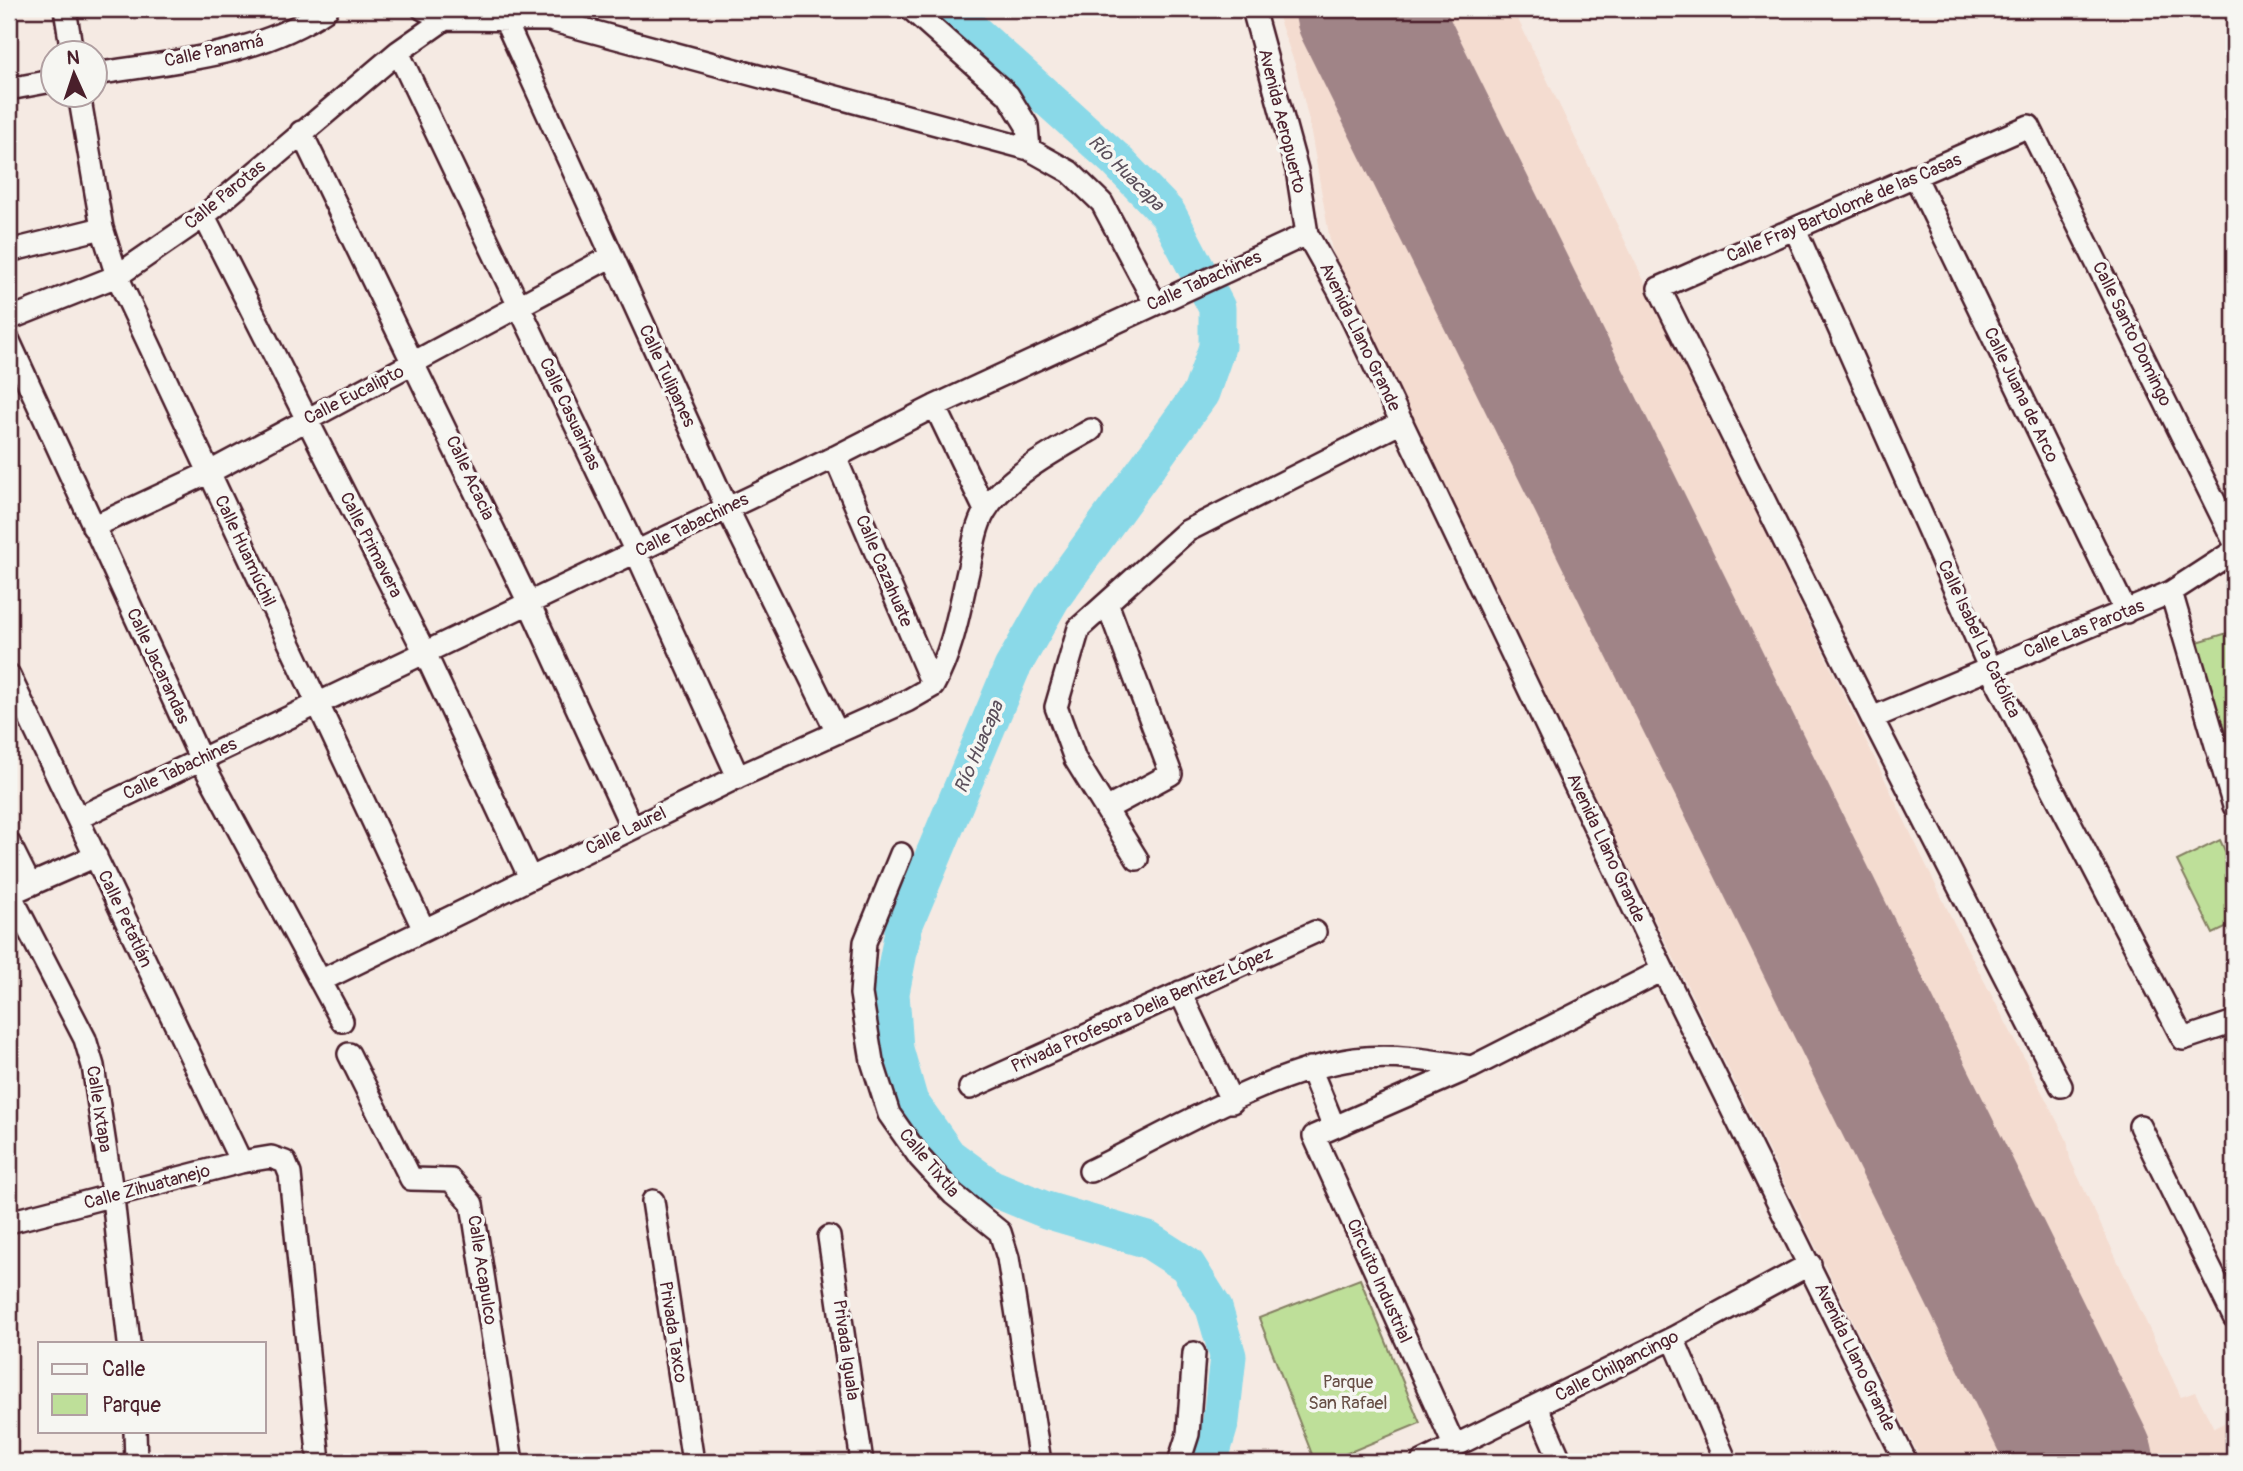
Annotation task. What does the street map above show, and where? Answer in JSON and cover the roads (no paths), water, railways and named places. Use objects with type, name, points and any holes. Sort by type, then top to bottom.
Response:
[{"type":"street","points":[[65,9],[70,38]]},
{"type":"street","name":"Calle Panamá","points":[[108,72],[236,50],[278,36],[327,9]]},
{"type":"street","points":[[422,9],[445,19],[550,20],[1029,149],[1070,172],[1102,202],[1162,301]]},
{"type":"street","points":[[911,9],[1008,95],[1027,126],[1029,149]]},
{"type":"street","name":"Avenida Aeropuerto","points":[[1253,9],[1297,170],[1307,233]]},
{"type":"street","name":"Calle Tulipanes","points":[[504,18],[727,508],[837,732]]},
{"type":"street","name":"Calle Parotas","points":[[117,276],[204,216],[398,52],[445,19]]},
{"type":"street","name":"Calle Casuarinas","points":[[398,52],[636,552],[738,776]]},
{"type":"street","points":[[9,89],[38,84]]},
{"type":"street","points":[[9,320],[117,276],[102,228],[81,108]]},
{"type":"street","name":"Calle Fray Bartolomé de las Casas","points":[[1872,718],[1660,288],[1916,178],[2029,126]]},
{"type":"street","name":"Calle Santo Domingo","points":[[2029,126],[2234,541]]},
{"type":"street","name":"Calle Acacia","points":[[301,132],[529,603],[632,828]]},
{"type":"street","name":"Calle Juana de Arco","points":[[1916,178],[2126,612]]},
{"type":"street","name":"Calle Primavera","points":[[204,216],[425,653],[530,878]]},
{"type":"street","points":[[9,251],[102,228]]},
{"type":"street","name":"Calle Isabel La Católica","points":[[1795,229],[1989,667],[2183,1039],[2234,1022]]},
{"type":"street","name":"Calle Tabachines","points":[[78,818],[835,457],[934,406],[1307,233]]},
{"type":"street","name":"Avenida Llano Grande","points":[[1307,233],[1339,291],[1663,970],[1906,1462]]},
{"type":"street","name":"Calle Eucalipto","points":[[93,527],[208,473],[612,256]]},
{"type":"street","name":"Calle Huamúchil","points":[[117,276],[424,930]]},
{"type":"street","name":"Calle Jacarandas","points":[[9,341],[201,760],[342,1021]]},
{"type":"street","points":[[934,406],[985,510]]},
{"type":"street","points":[[1137,859],[1075,759],[1056,707],[1079,628],[1187,531],[1402,422]]},
{"type":"street","points":[[933,686],[947,659],[976,533],[985,510],[1001,492],[1043,458],[1091,430]]},
{"type":"street","name":"Calle Cazahuate","points":[[835,457],[933,686]]},
{"type":"street","name":"Calle Las Parotas","points":[[1872,718],[2171,592],[2224,563],[2234,551]]},
{"type":"street","points":[[2171,592],[2234,806]]},
{"type":"street","points":[[1106,809],[1171,774],[1107,603]]},
{"type":"street","name":"Calle Petatlán","points":[[9,675],[242,1162]]},
{"type":"street","name":"Calle Laurel","points":[[320,981],[738,776],[907,701],[933,686]]},
{"type":"street","points":[[1872,718],[2061,1086]]},
{"type":"street","points":[[9,843],[30,885]]},
{"type":"street","name":"Calle Tixtla","points":[[901,854],[865,943],[861,994],[872,1060],[889,1115],[920,1158],[953,1194],[1000,1232],[1008,1258],[1040,1462]]},
{"type":"street","points":[[9,894],[96,856]]},
{"type":"street","name":"Calle Ixtapa","points":[[9,894],[85,1039],[93,1066],[113,1198],[129,1342]]},
{"type":"street","name":"Privada Profesora Delia Benítez López","points":[[970,1088],[1315,932]]},
{"type":"street","points":[[1310,1068],[1334,1127],[1472,1067],[1663,970]]},
{"type":"street","points":[[1180,992],[1232,1102]]},
{"type":"street","name":"Calle Acapulco","points":[[349,1054],[411,1180],[451,1180],[472,1204],[512,1462]]},
{"type":"street","points":[[1090,1171],[1232,1102],[1310,1068],[1356,1059],[1398,1058],[1472,1067]]},
{"type":"street","points":[[2140,1126],[2234,1317]]},
{"type":"street","name":"Circuito Industrial","points":[[1334,1127],[1314,1136],[1439,1456]]},
{"type":"street","name":"Calle Zihuatanejo","points":[[9,1222],[113,1198],[242,1162],[271,1157],[285,1162],[290,1174],[319,1462]]},
{"type":"street","name":"Privada Taxco","points":[[653,1201],[693,1462]]},
{"type":"street","name":"Privada Iguala","points":[[829,1237],[862,1462]]},
{"type":"street","name":"Calle Chilpancingo","points":[[1439,1456],[1810,1265]]},
{"type":"street","points":[[1672,1338],[1726,1462]]},
{"type":"street","points":[[1180,1462],[1188,1434],[1194,1353]]},
{"type":"street","points":[[1537,1407],[1561,1462]]},
{"type":"street","points":[[135,1432],[136,1462]]},
{"type":"waterway","name":"Río Huacapa","points":[[948,9],[1115,159],[1168,214],[1217,308],[1217,347],[1201,393],[1052,598],[1012,668],[904,926],[891,993],[895,1049],[910,1102],[948,1156],[990,1187],[1046,1210],[1148,1240],[1187,1265],[1214,1308],[1228,1356],[1221,1421],[1209,1462]]},
{"type":"park label","name":"Parque San Rafael","points":[[1348,1392]]}]
